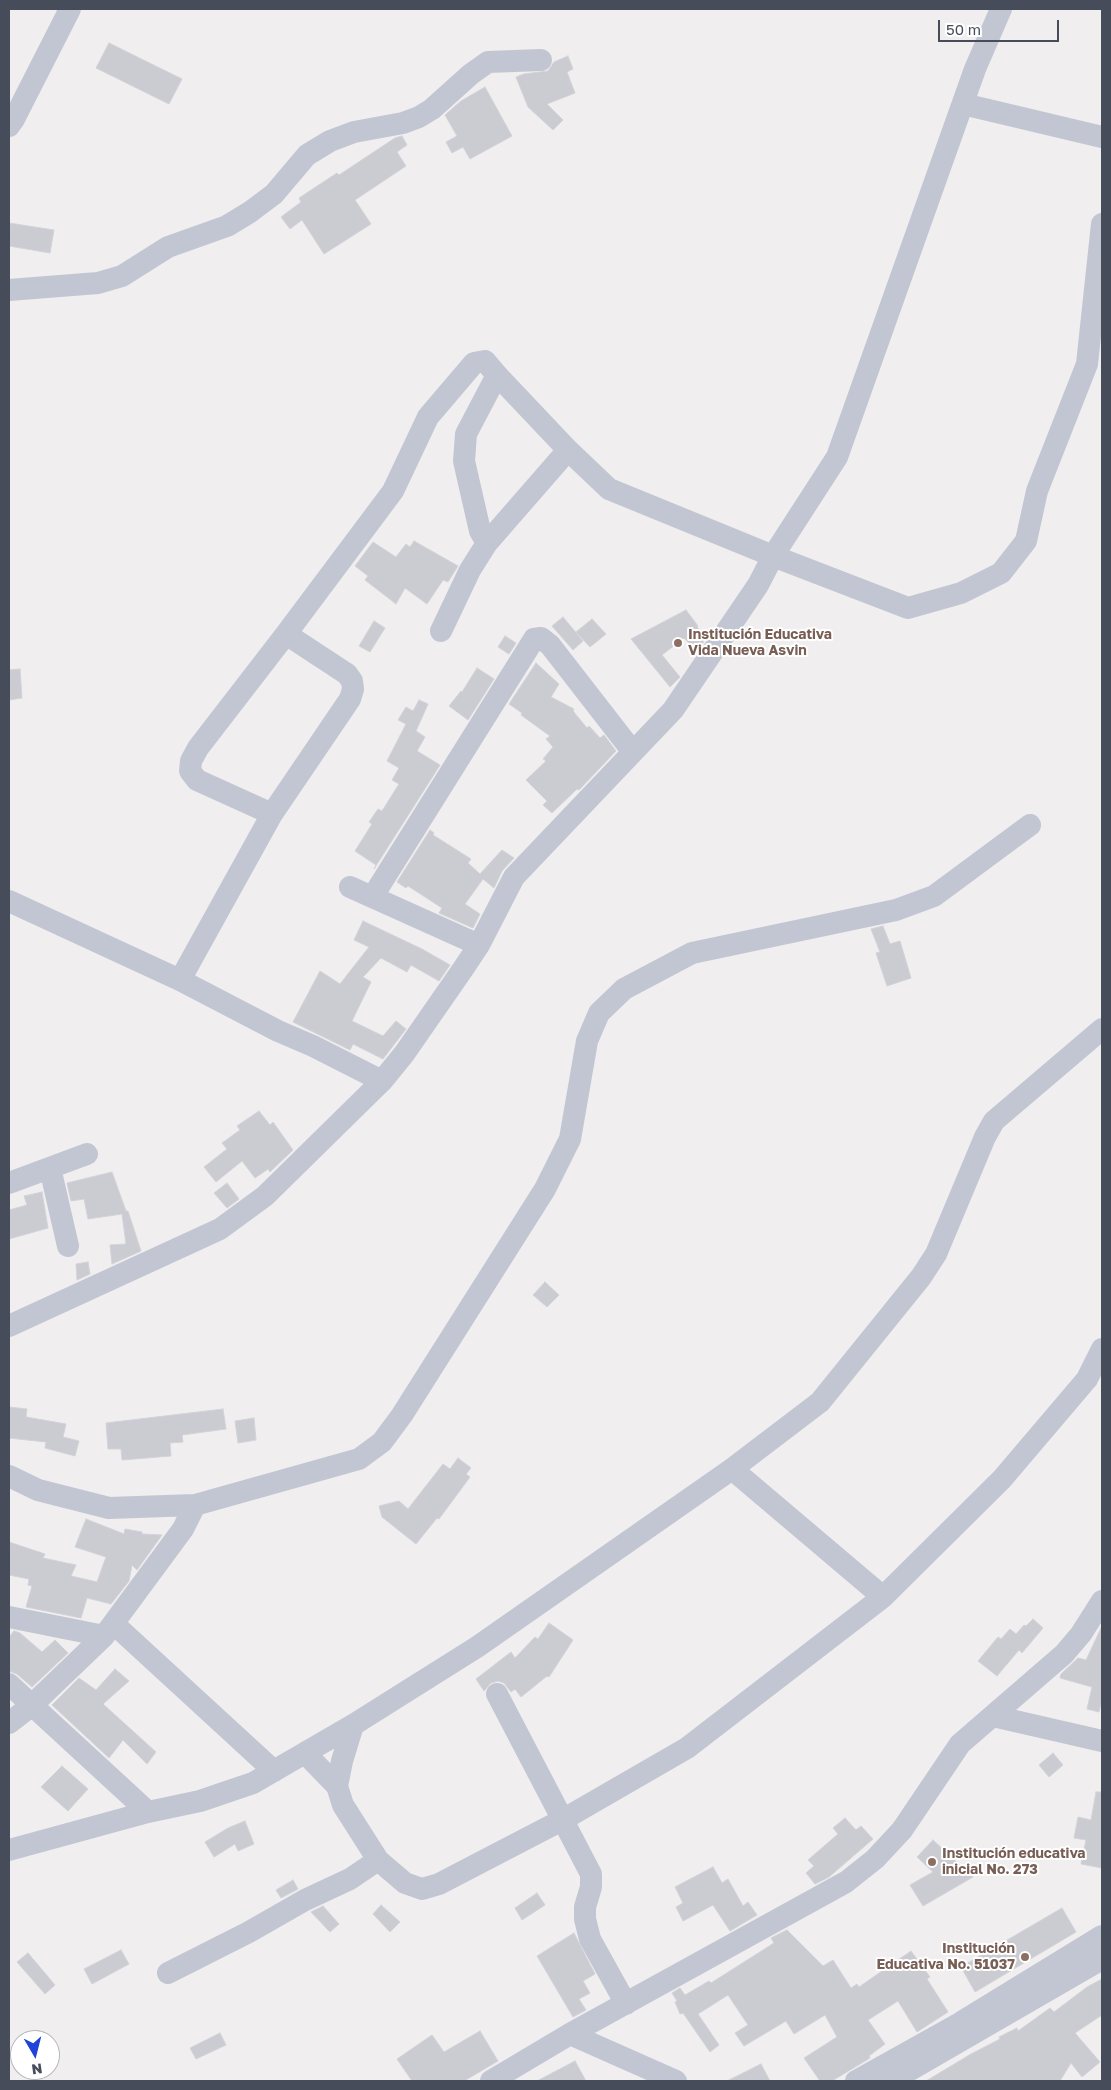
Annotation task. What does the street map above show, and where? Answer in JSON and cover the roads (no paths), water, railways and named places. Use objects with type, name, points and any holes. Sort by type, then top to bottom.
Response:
[{"type":"street","points":[[9,126],[70,9]]},
{"type":"street","points":[[9,1326],[220,1229],[265,1196],[382,1081],[404,1054],[479,945],[514,876],[673,710],[758,585],[773,556],[837,457],[975,69],[1001,9]]},
{"type":"street","points":[[9,290],[98,283],[122,276],[168,247],[227,226],[250,212],[274,194],[307,155],[330,141],[354,132],[419,117],[432,109],[479,67],[488,62],[541,60]]},
{"type":"street","points":[[964,104],[1102,137]]},
{"type":"street","points":[[272,814],[197,780],[190,772],[191,761],[198,748],[286,634],[392,491],[428,417],[474,363],[485,361],[568,450],[609,489],[773,556],[908,608],[961,593],[1001,573],[1026,541],[1037,490],[1087,364],[1102,224]]},
{"type":"street","points":[[488,543],[480,531],[464,461],[466,434],[497,375]]},
{"type":"street","points":[[441,631],[470,570],[488,543],[568,450]]},
{"type":"street","points":[[180,980],[272,814],[350,698],[353,690],[352,681],[347,674],[286,634]]},
{"type":"street","points":[[373,896],[534,640],[541,638],[550,645],[633,752]]},
{"type":"street","points":[[13,1480],[38,1490],[109,1508],[195,1505],[359,1459],[382,1442],[402,1415],[546,1189],[570,1139],[586,1042],[599,1013],[624,989],[692,953],[896,910],[934,896],[1030,825]]},
{"type":"street","points":[[350,887],[479,945]]},
{"type":"street","points":[[9,901],[180,980],[278,1031],[313,1046],[382,1081]]},
{"type":"street","points":[[9,1850],[148,1812],[208,1798],[253,1783],[353,1725],[477,1647],[732,1469],[820,1402],[921,1277],[936,1254],[985,1137],[994,1121],[1102,1029]]},
{"type":"street","points":[[9,1183],[87,1154]]},
{"type":"street","points":[[50,1168],[68,1246]]},
{"type":"street","points":[[305,1753],[337,1786],[343,1805],[378,1860],[405,1883],[422,1890],[439,1884],[564,1819],[687,1748],[883,1597],[1002,1479],[1087,1379],[1102,1349]]},
{"type":"street","points":[[732,1469],[883,1597]]},
{"type":"street","points":[[9,1723],[31,1706],[109,1630],[183,1529],[195,1505]]},
{"type":"street","points":[[491,2081],[570,2034],[846,1882],[868,1865],[902,1830],[960,1744],[1064,1654],[1081,1634],[1102,1601]]},
{"type":"street","points":[[9,1617],[109,1630],[274,1771]]},
{"type":"street","points":[[9,1684],[148,1812]]},
{"type":"street","points":[[498,1694],[591,1874],[591,1887],[585,1907],[585,1919],[590,1939],[626,2004]]},
{"type":"street","points":[[993,1716],[1102,1741]]},
{"type":"street","points":[[337,1786],[342,1761],[353,1725]]},
{"type":"street","points":[[168,1974],[249,1932],[305,1900],[350,1879],[378,1860]]},
{"type":"street","points":[[856,2081],[960,2023],[1102,1936]]},
{"type":"street","points":[[891,2081],[1102,1959]]},
{"type":"street","points":[[570,2034],[676,2081]]},
{"type":"place","name":"Institución Educativa Vida Nueva Asvin","points":[[678,643]]},
{"type":"place","name":"Institución educativa inicial No. 273","points":[[932,1862]]},
{"type":"place","name":"Institución Educativa No. 51037","points":[[1025,1957]]}]
